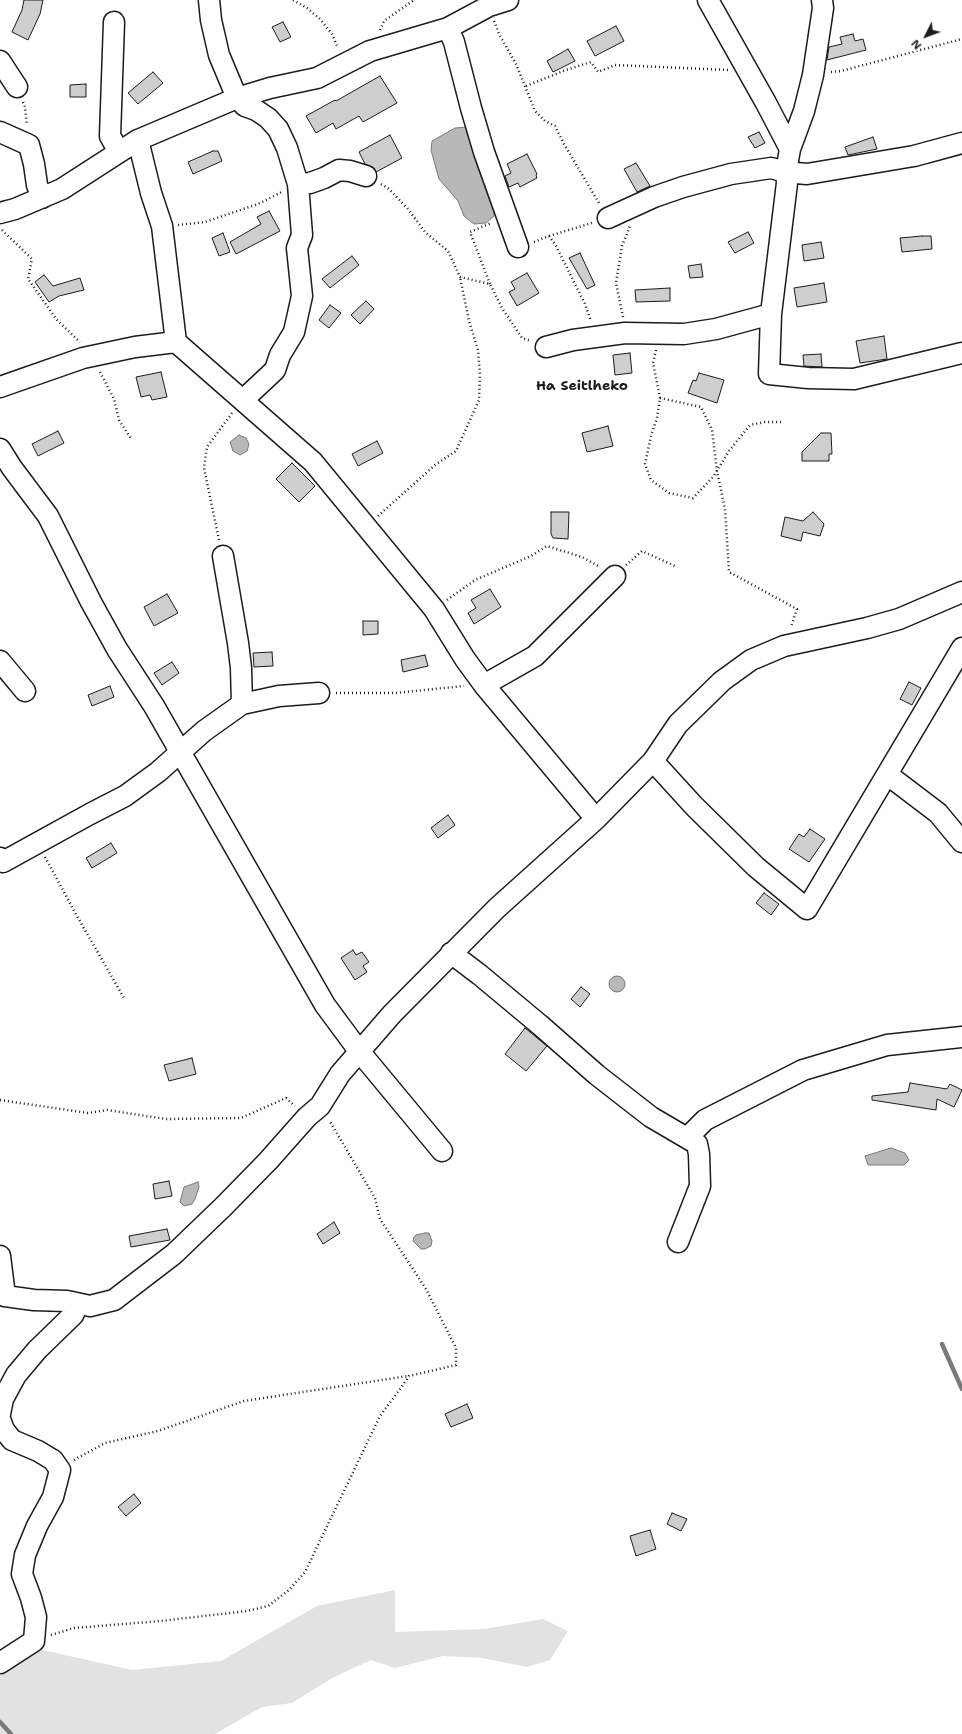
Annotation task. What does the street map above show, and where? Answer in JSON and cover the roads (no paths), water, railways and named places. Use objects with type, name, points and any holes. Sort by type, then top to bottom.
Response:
[{"type":"street","points":[[209,0],[211,20],[219,55],[237,98],[246,106],[256,110],[268,118],[278,129],[287,148],[298,184],[302,235],[297,248],[302,296],[294,332],[280,355],[275,370],[243,400]]},
{"type":"street","points":[[0,213],[15,209],[62,189],[138,140],[237,98],[270,88],[317,78],[370,51],[448,28],[488,6],[508,0]]},
{"type":"street","points":[[708,0],[790,149]]},
{"type":"street","points":[[822,0],[823,8],[813,75],[804,111],[790,149],[786,172],[787,183],[771,314],[769,374],[808,378],[854,379],[962,353]]},
{"type":"street","points":[[114,22],[110,136],[119,152]]},
{"type":"street","points":[[448,28],[456,49],[484,152],[518,247]]},
{"type":"street","points":[[0,61],[18,87]]},
{"type":"street","points":[[0,132],[29,145],[37,185],[42,198]]},
{"type":"street","points":[[138,140],[151,193],[162,226],[176,342],[313,462],[434,610],[464,659],[484,685],[596,819]]},
{"type":"street","points":[[608,218],[654,197],[683,187],[731,174],[771,168],[786,172],[807,174],[914,156],[962,142]]},
{"type":"street","points":[[298,184],[310,183],[339,170],[350,171],[366,176]]},
{"type":"street","points":[[546,347],[573,340],[625,333],[684,334],[716,329],[771,314]]},
{"type":"street","points":[[0,388],[83,358],[135,347],[176,342]]},
{"type":"street","points":[[0,449],[12,468],[48,516],[91,602],[180,752],[325,1005],[359,1051],[442,1151]]},
{"type":"street","points":[[223,556],[238,643],[241,668],[242,704]]},
{"type":"street","points":[[484,685],[536,656],[615,576]]},
{"type":"street","points":[[0,1256],[5,1296],[34,1300],[61,1301],[90,1306],[114,1300],[174,1254],[268,1161],[314,1112],[340,1074],[392,1014],[496,908],[596,819],[653,761],[678,724],[722,680],[751,660],[784,646],[867,628],[899,619],[936,605],[962,592]]},
{"type":"street","points":[[653,761],[694,806],[756,867],[807,909],[962,648]]},
{"type":"street","points":[[0,661],[25,691]]},
{"type":"street","points":[[0,858],[3,862],[125,796],[158,772],[204,731],[242,704],[279,696],[319,693]]},
{"type":"street","points":[[888,774],[938,814],[962,842]]},
{"type":"street","points":[[451,953],[540,1025],[597,1075],[651,1117],[697,1144],[699,1154],[700,1186],[678,1242]]},
{"type":"street","points":[[687,1138],[705,1120],[803,1070],[887,1045],[962,1037]]},
{"type":"street","points":[[0,1414],[3,1399],[16,1375],[37,1350],[73,1315],[78,1304]]},
{"type":"street","points":[[0,1419],[4,1430],[12,1440],[38,1451],[53,1460],[60,1470],[53,1497],[37,1526],[25,1555],[22,1574],[36,1617],[34,1641],[0,1663]]},
{"type":"waterway","points":[[942,1344],[962,1389]]},
{"type":"waterway","points":[[0,1722],[11,1734]]},
{"type":"district","name":"Ha Seitlheko","points":[[582,386]]}]
